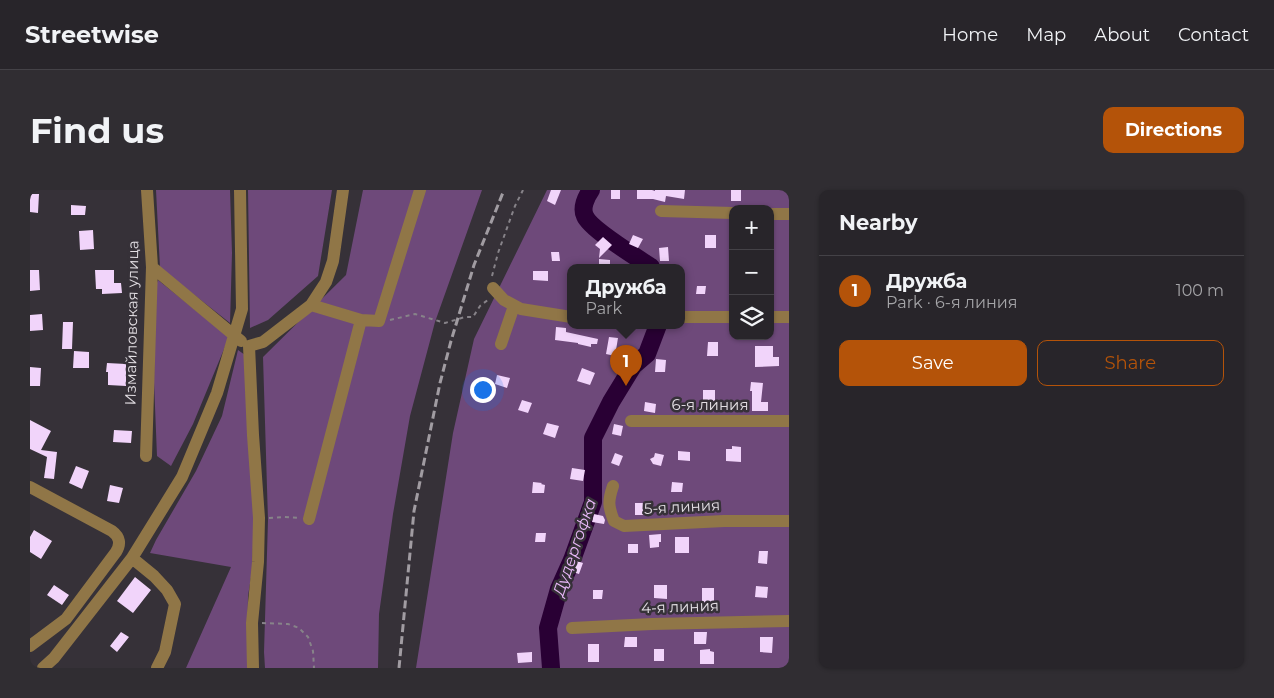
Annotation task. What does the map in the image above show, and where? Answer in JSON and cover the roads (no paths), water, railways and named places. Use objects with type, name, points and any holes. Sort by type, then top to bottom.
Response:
[{"type":"street","name":"Измайловская улица","points":[[146,190],[152,267],[146,456]]},
{"type":"street","points":[[43,668],[54,658],[132,558],[182,477],[217,393],[242,309],[240,190]]},
{"type":"street","points":[[152,267],[234,336],[249,346],[263,342],[310,305],[326,282],[333,260],[344,190]]},
{"type":"street","points":[[310,305],[361,320],[379,321],[420,190]]},
{"type":"street","points":[[662,211],[729,213]]},
{"type":"street","points":[[774,214],[789,214]]},
{"type":"street","points":[[495,290],[504,300],[521,309],[567,316]]},
{"type":"street","points":[[501,344],[514,306]]},
{"type":"street","points":[[685,316],[729,317]]},
{"type":"street","points":[[774,317],[789,317]]},
{"type":"street","points":[[309,519],[361,320]]},
{"type":"street","points":[[249,346],[259,518],[258,562],[252,623],[253,668]]},
{"type":"street","name":"6-я линия","points":[[630,421],[789,421]]},
{"type":"street","name":"5-я линия","points":[[613,486],[609,500],[611,513],[614,521],[624,526],[724,520],[789,521]]},
{"type":"street","points":[[30,487],[112,531],[117,536],[119,546],[66,619],[30,646]]},
{"type":"street","points":[[132,558],[154,576],[167,590],[175,604],[165,652],[157,668]]},
{"type":"street","name":"4-я линия","points":[[572,628],[789,621]]},
{"type":"waterway","name":"Дудергофка","points":[[591,190],[584,206],[584,213],[589,222],[647,264]]},
{"type":"waterway","name":"Дудергофка","points":[[551,668],[548,628],[559,589],[572,560],[593,502],[593,438],[611,402],[633,366],[647,354],[656,329]]},
{"type":"railway","points":[[399,668],[414,511],[440,383],[474,265],[504,190]]},
{"type":"place","name":"Дружба","points":[[626,386]]}]
